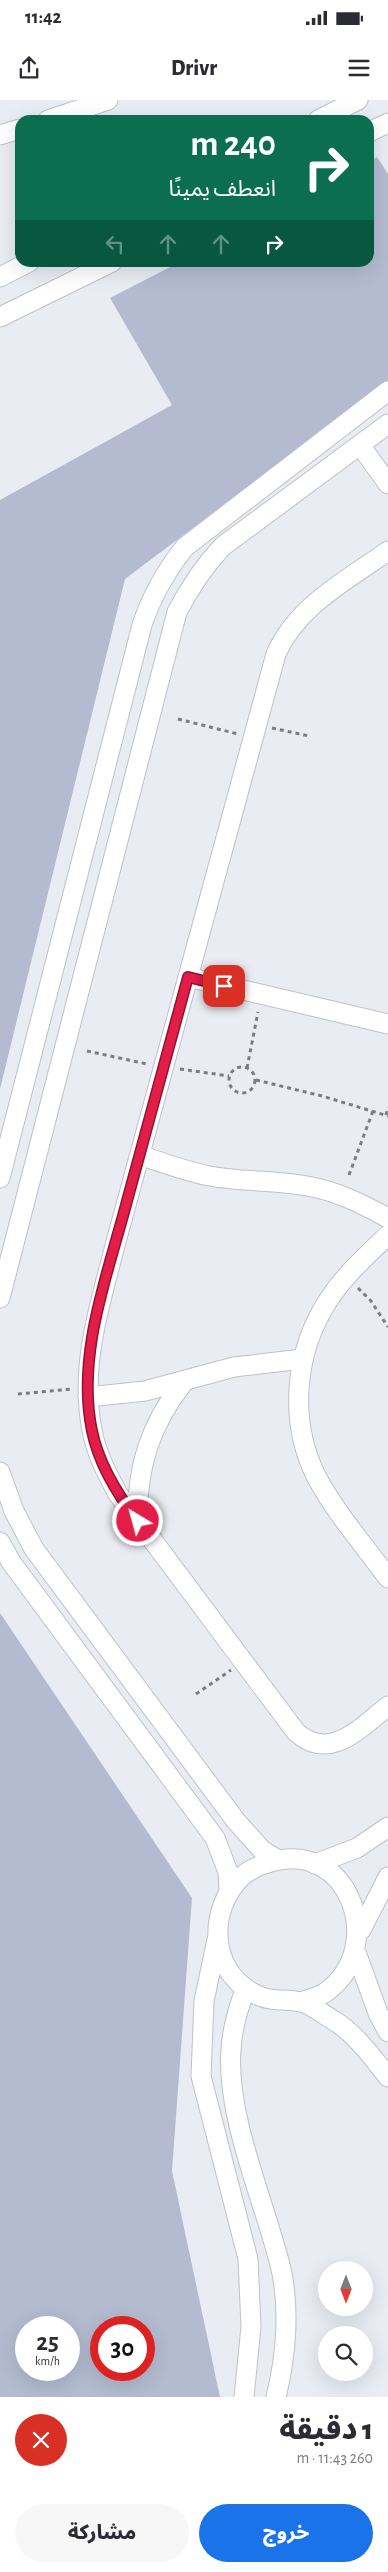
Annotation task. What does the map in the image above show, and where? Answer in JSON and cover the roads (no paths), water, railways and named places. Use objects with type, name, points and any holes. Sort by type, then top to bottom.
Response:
[{"type":"street","points":[[63,115],[108,100]]},
{"type":"street","points":[[328,115],[358,100]]},
{"type":"street","points":[[374,130],[388,123]]},
{"type":"street","points":[[0,135],[15,130]]},
{"type":"street","points":[[0,277],[19,267]]},
{"type":"street","points":[[0,317],[88,268]]},
{"type":"street","points":[[0,1178],[142,625],[151,597],[166,570],[185,547],[388,391]]},
{"type":"street","points":[[0,1298],[177,612],[189,588],[204,566],[223,546],[360,445],[386,431]]},
{"type":"street","points":[[360,445],[388,484]]},
{"type":"street","points":[[388,551],[312,606],[287,632],[276,654],[140,1155],[95,1326],[88,1361],[88,1393],[92,1431],[102,1464],[118,1494],[296,1732],[309,1741],[326,1744],[342,1741],[388,1706]]},
{"type":"street","points":[[188,977],[388,1024]]},
{"type":"street","points":[[140,1155],[208,1176],[251,1182],[289,1183],[324,1189],[346,1196],[388,1218]]},
{"type":"street","points":[[388,1235],[347,1276],[318,1317],[303,1359],[300,1378],[300,1418],[308,1456],[325,1492],[388,1578]]},
{"type":"street","points":[[88,1393],[145,1392],[183,1383],[234,1367],[303,1359]]},
{"type":"street","points":[[138,1521],[139,1479],[145,1451],[158,1418],[183,1383]]},
{"type":"street","points":[[0,1472],[14,1511],[34,1548],[236,1821],[262,1850],[278,1860]]},
{"type":"street","points":[[0,1542],[11,1562],[81,1659],[215,1838],[228,1872],[229,1890]]},
{"type":"street","points":[[315,1864],[357,1848],[388,1827]]},
{"type":"street","points":[[244,2397],[250,2327],[248,2260],[201,2076],[204,2001],[217,1939],[217,1922],[221,1905],[229,1890],[242,1876],[259,1866],[278,1860],[297,1860],[315,1864],[333,1875],[348,1890],[357,1909],[361,1930]]},
{"type":"street","points":[[217,1939],[221,1956],[233,1977],[246,1988],[253,1993],[276,2002],[302,2002],[325,1993],[344,1977],[357,1955],[361,1930],[368,1911],[388,1877]]},
{"type":"street","points":[[357,1955],[375,2006],[388,2032]]},
{"type":"street","points":[[246,1988],[234,2029],[230,2071],[237,2112],[281,2270],[286,2325],[281,2378],[276,2397]]},
{"type":"street","points":[[302,2002],[336,2022],[358,2042],[388,2077]]}]
